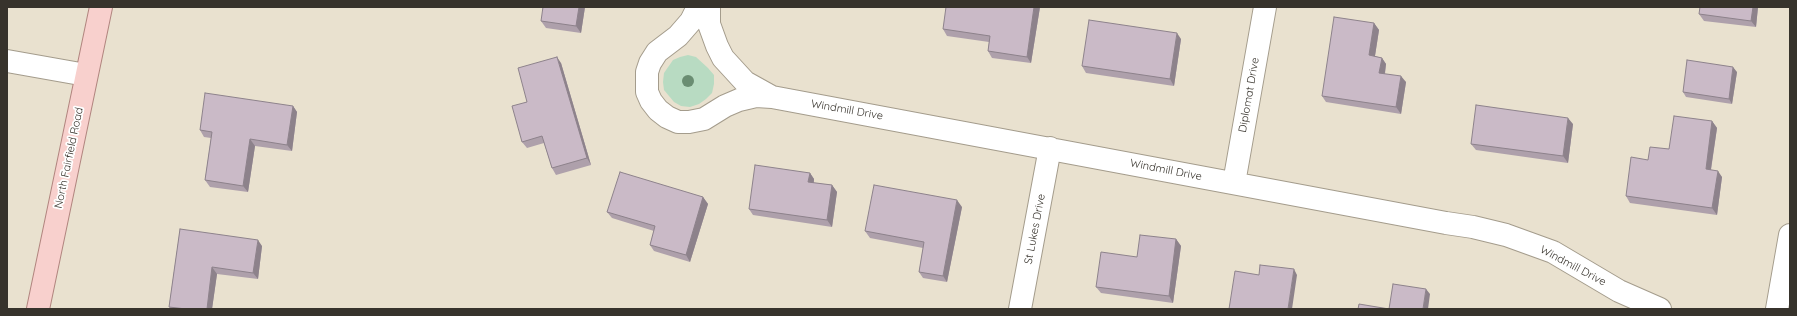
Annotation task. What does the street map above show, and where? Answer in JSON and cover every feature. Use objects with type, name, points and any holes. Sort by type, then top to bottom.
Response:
[{"type":"main road","name":"North Fairfield Road","points":[[38,309],[101,7]]},
{"type":"street","points":[[698,7],[691,21],[682,31],[657,52],[650,63],[647,72],[647,92],[651,101],[658,110],[673,120],[689,122],[704,119],[725,106],[739,100],[756,96],[772,97]]},
{"type":"street","name":"Windmill Drive","points":[[709,7],[709,24],[723,58],[745,82],[772,97],[1473,227],[1506,235],[1553,252],[1619,291],[1660,309]]},
{"type":"street","name":"Diplomat Drive","points":[[1234,183],[1265,7]]},
{"type":"street","points":[[7,61],[86,75]]},
{"type":"street","name":"St Lukes Drive","points":[[1020,309],[1050,148]]},
{"type":"street","points":[[1777,309],[1790,235]]},
{"type":"green space","points":[[688,55],[696,57],[714,75],[712,93],[699,104],[690,107],[681,106],[674,102],[664,90],[663,82],[664,73],[673,60]]},
{"type":"building","points":[[543,7],[579,7],[576,26],[541,21]]},
{"type":"building","points":[[946,7],[1034,7],[1027,57],[988,51],[990,36],[943,29]]},
{"type":"building","points":[[1700,7],[1753,7],[1751,21],[1699,14]]},
{"type":"building","points":[[1334,17],[1374,23],[1369,55],[1382,58],[1379,73],[1401,76],[1396,107],[1322,96]]},
{"type":"building","points":[[1089,20],[1177,33],[1170,79],[1082,66]]},
{"type":"building","points":[[557,57],[587,158],[552,168],[542,136],[522,142],[512,106],[527,102],[518,68]]},
{"type":"building","points":[[1687,60],[1733,67],[1729,99],[1683,92]]},
{"type":"building","points":[[205,93],[293,106],[287,145],[250,139],[243,186],[205,180],[212,132],[200,130]]},
{"type":"building","points":[[1476,105],[1568,118],[1563,156],[1471,144]]},
{"type":"building","points":[[1674,116],[1712,121],[1706,169],[1718,171],[1712,208],[1626,196],[1631,157],[1648,160],[1650,147],[1669,149]]},
{"type":"building","points":[[755,165],[810,173],[808,182],[832,185],[827,220],[749,209]]},
{"type":"building","points":[[620,172],[703,197],[686,255],[650,245],[655,226],[607,212]]},
{"type":"building","points":[[874,185],[957,200],[943,276],[919,272],[924,242],[865,231]]},
{"type":"building","points":[[180,229],[258,240],[253,273],[212,267],[207,309],[169,307]]},
{"type":"building","points":[[1140,235],[1176,239],[1169,296],[1096,287],[1101,252],[1137,257]]},
{"type":"building","points":[[1260,265],[1294,269],[1288,309],[1229,309],[1235,271],[1259,275]]},
{"type":"building","points":[[1393,284],[1426,289],[1423,309],[1389,309]]},
{"type":"building","points":[[1359,304],[1389,309],[1358,309]]}]
